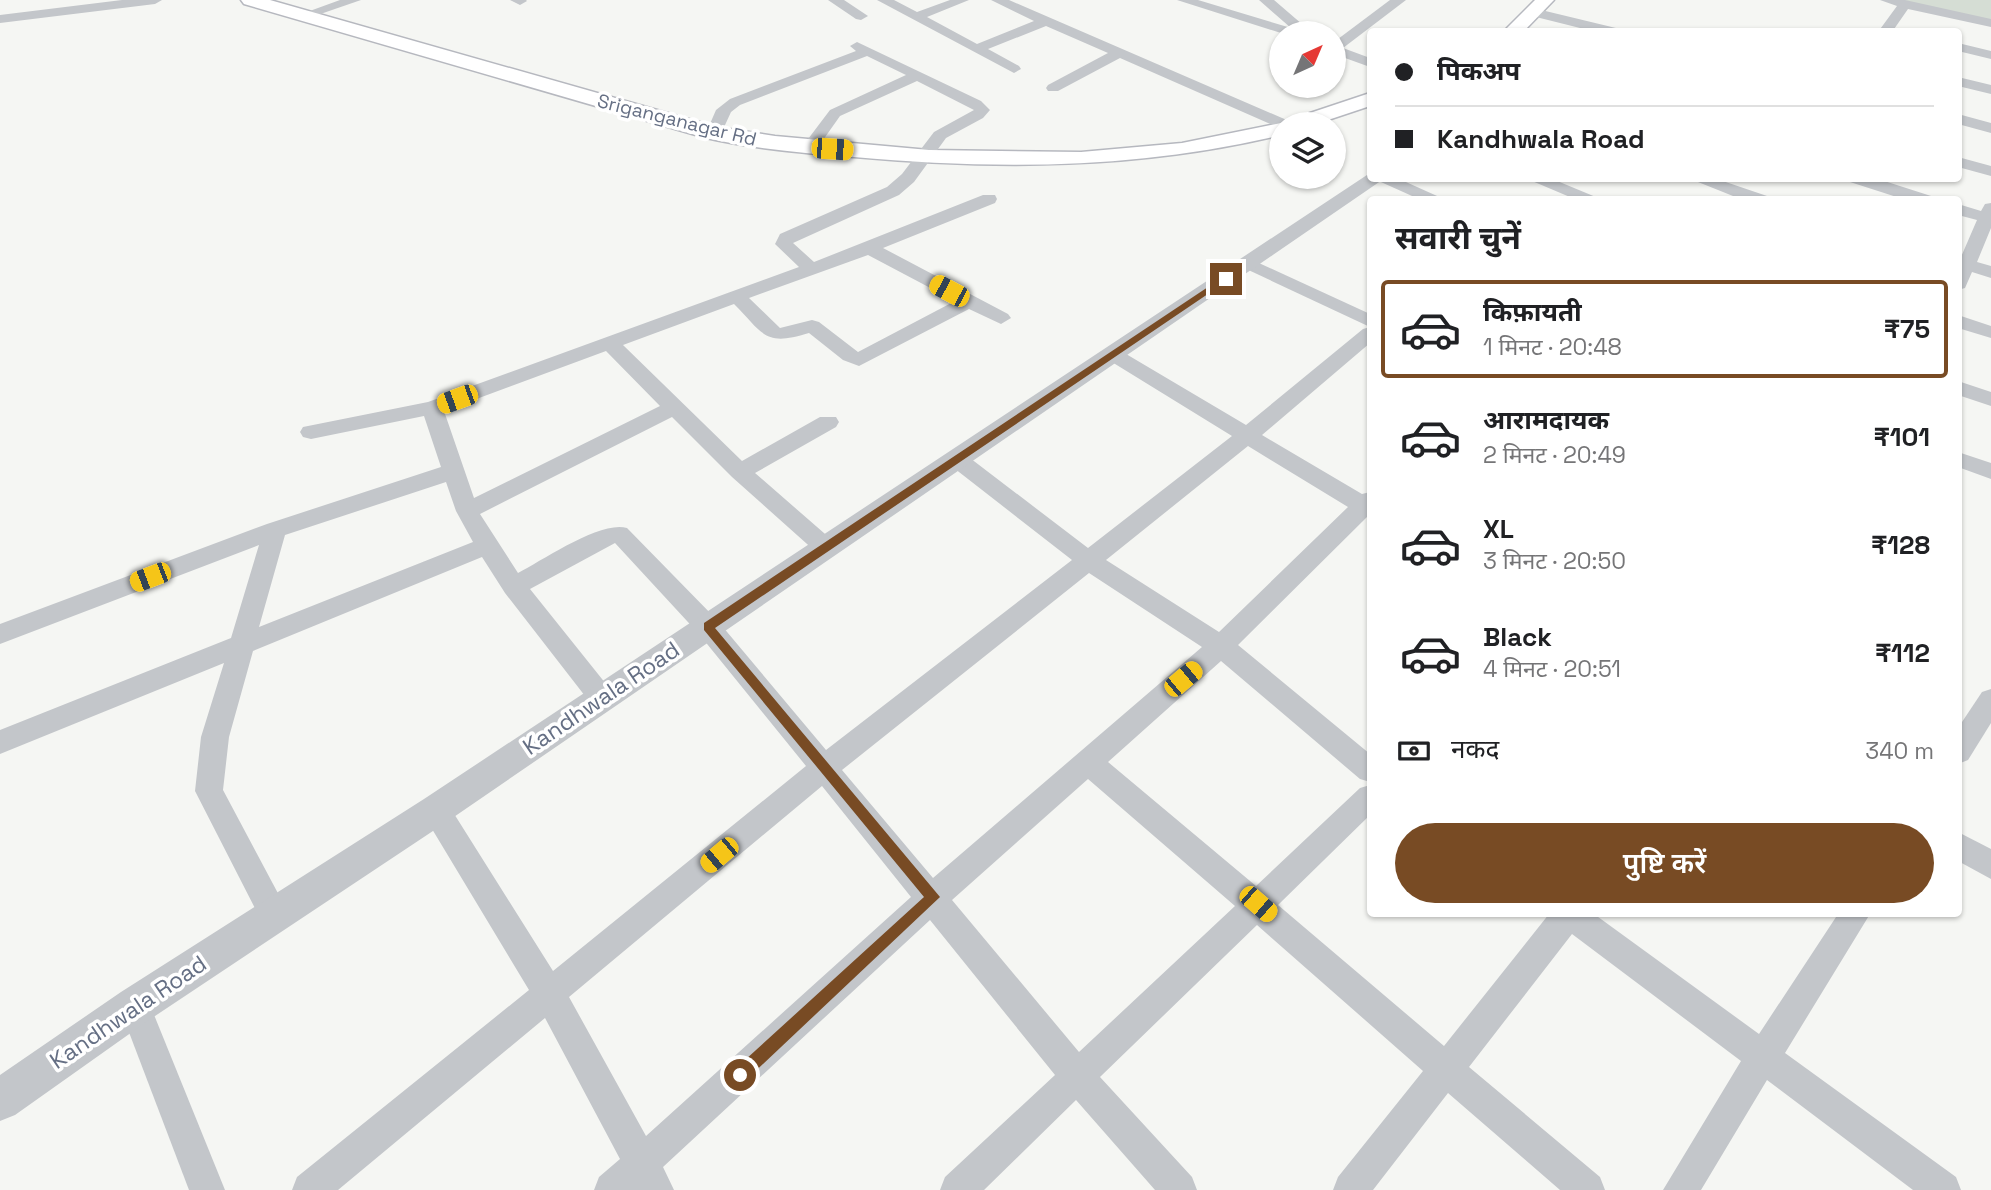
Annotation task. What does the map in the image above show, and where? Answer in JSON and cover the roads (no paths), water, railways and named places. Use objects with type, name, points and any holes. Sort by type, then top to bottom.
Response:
[{"type":"main road","name":"Sriganganagar Rd","points":[[250,0],[714,133],[810,147],[924,156],[1123,157],[1197,149],[1269,132]]},
{"type":"main road","points":[[1516,28],[1539,6]]},
{"type":"main road","points":[[1332,112],[1367,100]]},
{"type":"street","points":[[0,19],[155,0]]},
{"type":"street","points":[[303,16],[354,0]]},
{"type":"street","points":[[835,0],[861,16]]},
{"type":"street","points":[[884,0],[1014,69]]},
{"type":"street","points":[[915,17],[962,0]]},
{"type":"street","points":[[998,0],[1269,118]]},
{"type":"street","points":[[1184,0],[1269,26]]},
{"type":"street","points":[[1265,0],[1291,21]]},
{"type":"street","points":[[1346,39],[1399,0]]},
{"type":"street","points":[[1887,0],[1991,23]]},
{"type":"street","points":[[1891,28],[1905,4]]},
{"type":"street","points":[[1539,6],[1603,28]]},
{"type":"street","points":[[976,49],[1046,21]]},
{"type":"street","points":[[714,133],[724,110],[735,102],[863,48],[976,104],[982,110],[978,115],[940,135],[908,177],[893,191],[786,239],[785,244],[789,250],[811,269]]},
{"type":"street","points":[[1962,48],[1991,55]]},
{"type":"street","points":[[1053,88],[1119,53]]},
{"type":"street","points":[[1346,53],[1367,61]]},
{"type":"street","points":[[1964,83],[1991,71]]},
{"type":"street","points":[[810,147],[835,113],[916,76]]},
{"type":"street","points":[[1964,83],[1991,90]]},
{"type":"street","points":[[1962,120],[1991,128]]},
{"type":"street","points":[[1962,163],[1991,171]]},
{"type":"street","name":"Kandhwala Road","points":[[0,1100],[135,1006],[436,810],[824,547],[1372,182]]},
{"type":"street","points":[[1389,182],[1427,196]]},
{"type":"street","points":[[1544,182],[1584,196]]},
{"type":"street","points":[[1709,182],[1749,196]]},
{"type":"street","points":[[1868,182],[1912,196]]},
{"type":"street","points":[[311,432],[432,408],[869,248],[989,199]]},
{"type":"street","points":[[1962,210],[1989,215],[1962,263],[1991,272]]},
{"type":"street","points":[[869,248],[1001,318]]},
{"type":"street","points":[[1248,263],[1367,320]]},
{"type":"street","points":[[737,297],[775,334],[786,334],[812,326],[859,360],[969,301]]},
{"type":"street","points":[[1962,322],[1991,332]]},
{"type":"street","points":[[310,1190],[825,767],[1247,436],[1367,336]]},
{"type":"street","points":[[610,344],[740,472],[824,547]]},
{"type":"street","points":[[1114,355],[1247,436],[1367,504]]},
{"type":"street","points":[[1962,389],[1991,399]]},
{"type":"street","points":[[432,408],[467,512],[514,586],[601,697]]},
{"type":"street","points":[[467,512],[673,408]]},
{"type":"street","points":[[740,472],[828,422]]},
{"type":"street","points":[[958,460],[1088,561],[1221,646],[1367,768]]},
{"type":"street","points":[[1962,460],[1991,471]]},
{"type":"street","points":[[0,634],[275,530],[453,471]]},
{"type":"street","points":[[612,1190],[650,1177],[933,897],[1221,646],[1367,506]]},
{"type":"street","points":[[274,914],[209,791],[215,737],[275,530]]},
{"type":"street","points":[[514,586],[602,540],[619,534],[708,627],[933,897],[1078,1077],[1179,1190]]},
{"type":"street","points":[[0,742],[242,647],[487,546]]},
{"type":"street","points":[[1962,746],[1991,700]]},
{"type":"street","points":[[1087,761],[1258,904],[1445,1070],[1587,1190]]},
{"type":"street","points":[[958,1190],[1367,800]]},
{"type":"street","points":[[436,810],[550,995],[650,1177]]},
{"type":"street","points":[[1962,847],[1991,865]]},
{"type":"street","points":[[1351,1190],[1567,917]]},
{"type":"street","points":[[1573,917],[1764,1055],[1943,1190]]},
{"type":"street","points":[[1681,1190],[1853,917]]},
{"type":"street","points":[[135,1006],[207,1190]]}]
